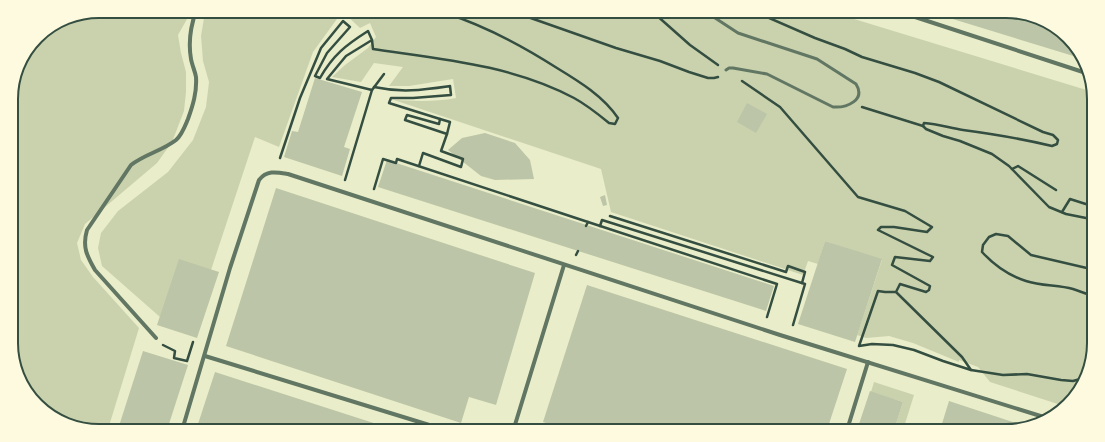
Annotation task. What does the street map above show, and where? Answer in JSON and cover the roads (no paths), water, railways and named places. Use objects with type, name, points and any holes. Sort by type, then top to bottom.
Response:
[{"type":"street","points":[[156,338],[95,270],[89,261],[84,242],[87,230],[131,165],[140,158],[163,148],[177,139],[185,127],[196,97],[196,77],[191,59],[190,39],[190,27],[194,18]]},
{"type":"street","points":[[918,18],[1082,72]]},
{"type":"street","points":[[184,424],[230,268],[259,180],[263,175],[273,172],[288,174],[564,265],[1041,416]]},
{"type":"street","points":[[515,424],[564,265]]},
{"type":"street","points":[[205,356],[427,424]]},
{"type":"street","points":[[849,424],[868,362]]},
{"type":"lane","points":[[715,18],[738,33],[817,59],[856,84],[860,94],[853,102],[841,108],[833,107],[767,74],[733,68],[726,70]]}]
